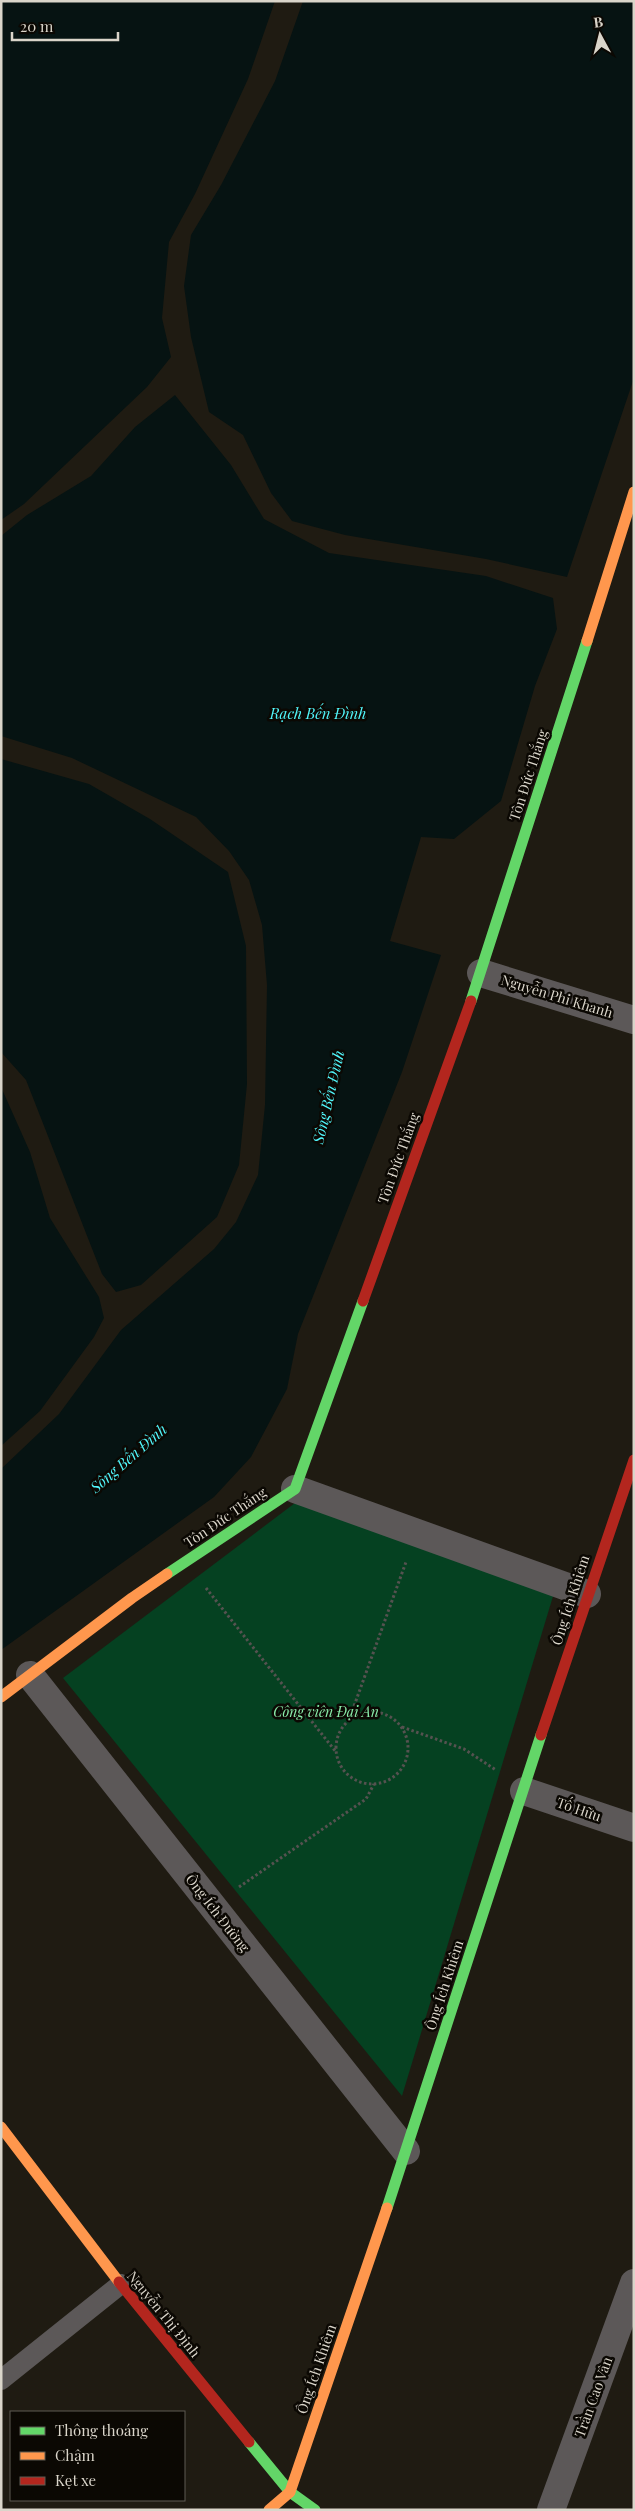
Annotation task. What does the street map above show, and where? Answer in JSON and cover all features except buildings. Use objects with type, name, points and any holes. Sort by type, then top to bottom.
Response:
[{"type":"street","name":"Tôn Đức Thắng","points":[[1,1697],[132,1598],[295,1489],[481,973],[634,492]]},
{"type":"street","name":"Nguyễn Phi Khanh","points":[[481,973],[634,1020]]},
{"type":"street","name":"Ông Ích Khiêm","points":[[290,2492],[406,2151],[587,1594],[634,1460]]},
{"type":"street","points":[[295,1489],[587,1594]]},
{"type":"street","name":"Ông Ích Đường","points":[[30,1675],[406,2151]]},
{"type":"street","name":"Tố Hữu","points":[[524,1791],[634,1828]]},
{"type":"street","name":"Nguyễn Thị Định","points":[[1,2127],[121,2284],[290,2492],[316,2510]]},
{"type":"street","name":"Trần Cao Vân","points":[[551,2510],[629,2313],[634,2283]]},
{"type":"street","points":[[269,2510],[290,2492]]},
{"type":"lane","points":[[1,2380],[121,2284]]},
{"type":"path","points":[[348,1721],[361,1714],[378,1712],[393,1718],[402,1727],[407,1738],[408,1752],[406,1762],[393,1778],[374,1784],[355,1779],[341,1766],[337,1753],[337,1739],[348,1721],[416,1532]]},
{"type":"path","points":[[206,1588],[337,1753]]},
{"type":"path","points":[[402,1727],[464,1749],[524,1791]]},
{"type":"path","points":[[213,1906],[366,1799],[374,1784]]},
{"type":"green space","name":"Công viên Đại An","points":[[295,1503],[554,1593],[402,2096],[63,1678]]},
{"type":"water","points":[[1,1],[275,1],[248,79],[195,194],[169,242],[162,318],[171,357],[147,387],[24,504],[1,520]]},
{"type":"water","points":[[303,1],[634,1],[634,378],[567,577],[486,559],[345,535],[292,521],[271,493],[243,435],[209,412],[191,337],[184,286],[191,235],[221,185],[275,81]]},
{"type":"water","name":"Rạch Bến Đình","points":[[175,395],[231,465],[264,519],[329,553],[486,576],[553,598],[557,629],[535,686],[501,801],[454,839],[421,837],[390,941],[441,955],[402,1072],[298,1334],[287,1389],[251,1457],[214,1497],[1,1650],[1,1469],[59,1414],[121,1330],[214,1249],[236,1222],[258,1175],[265,1105],[267,985],[262,925],[249,880],[229,851],[196,817],[72,758],[1,736],[1,536],[27,515],[91,476],[135,427]]},
{"type":"water","points":[[1,759],[89,784],[150,819],[228,872],[246,946],[247,1084],[239,1165],[217,1217],[141,1285],[116,1292],[102,1274],[26,1080],[1,1052]]},
{"type":"water","points":[[1,1087],[30,1152],[50,1218],[99,1297],[104,1318],[94,1337],[40,1411],[1,1446]]},
{"type":"traffic: fast","points":[[471,1001],[587,641]]},
{"type":"traffic: fast","points":[[167,1574],[295,1489],[363,1301]]},
{"type":"traffic: fast","points":[[387,2208],[541,1735]]},
{"type":"traffic: fast","points":[[249,2442],[290,2492],[315,2510]]},
{"type":"traffic: slow","points":[[587,641],[634,492]]},
{"type":"traffic: slow","points":[[1,1697],[132,1598],[167,1574]]},
{"type":"traffic: slow","points":[[1,2127],[119,2282]]},
{"type":"traffic: slow","points":[[269,2510],[290,2492],[387,2208]]},
{"type":"traffic: jam","points":[[363,1301],[471,1001]]},
{"type":"traffic: jam","points":[[541,1735],[634,1460]]},
{"type":"traffic: jam","points":[[119,2282],[249,2442]]},
{"type":"water label","name":"Sông Bến Đình","points":[[328,1097]]},
{"type":"water label","name":"Sông Bến Đình","points":[[128,1458]]}]
